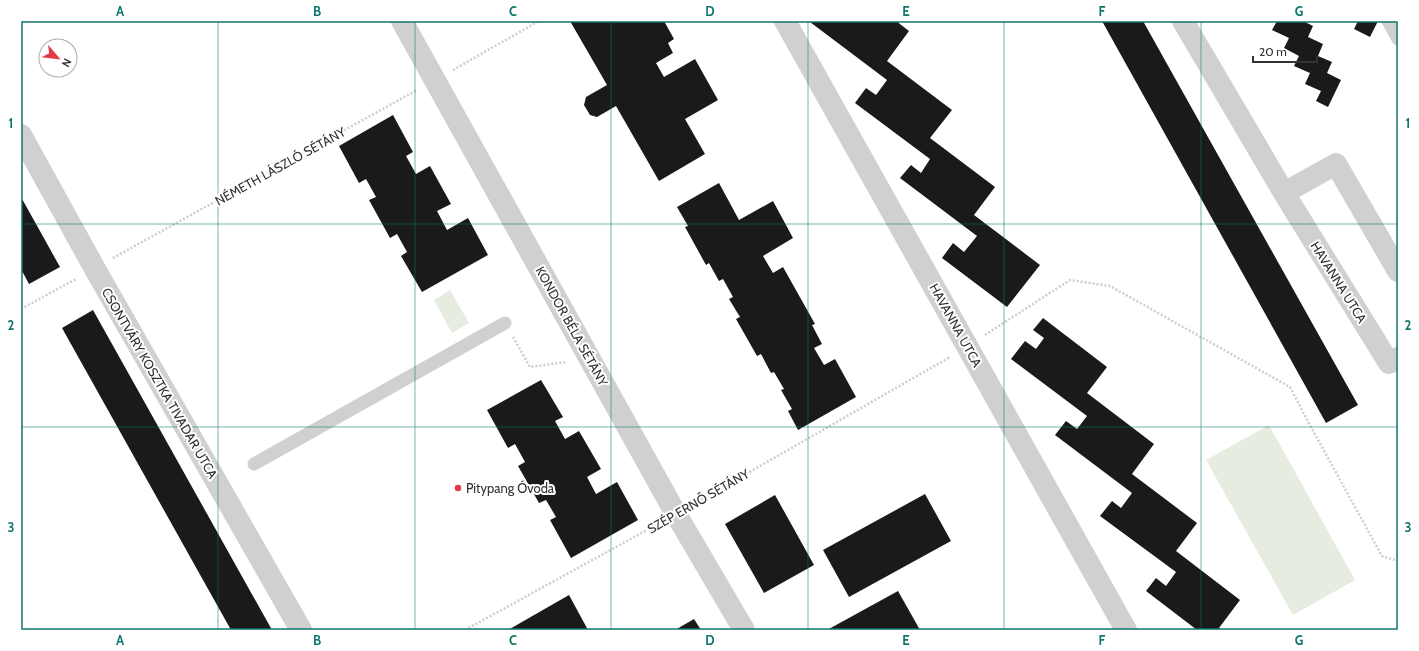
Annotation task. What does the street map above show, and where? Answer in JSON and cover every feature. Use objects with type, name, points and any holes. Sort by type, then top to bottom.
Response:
[{"type":"street","name":"KONDOR BÉLA SÉTÁNY","points":[[402,21],[676,514],[744,630]]},
{"type":"street","name":"HAVANNA UTCA","points":[[785,21],[1126,630]]},
{"type":"street","name":"HAVANNA UTCA","points":[[1183,21],[1284,193],[1389,363],[1398,358]]},
{"type":"street","name":"CSONTVÁRY KOSZTKA TIVADAR UTCA","points":[[21,135],[95,269],[301,630]]},
{"type":"street","points":[[1284,193],[1336,164],[1398,271]]},
{"type":"lane","points":[[1388,21],[1398,39]]},
{"type":"lane","points":[[254,464],[505,323]]},
{"type":"path","name":"NÉMETH LÁSZLÓ SÉTÁNY","points":[[21,309],[539,21]]},
{"type":"path","points":[[968,346],[1070,280],[1110,286],[1290,387],[1382,556],[1398,561]]},
{"type":"path","points":[[505,323],[530,367],[590,360]]},
{"type":"path","name":"SZÉP ERNŐ SÉTÁNY","points":[[465,630],[676,514],[929,369]]},
{"type":"shaded area","points":[[450,290],[469,323],[452,333],[434,300]]},
{"type":"shaded area","points":[[1269,425],[1355,580],[1293,615],[1206,460]]},
{"type":"building","points":[[570,21],[664,21],[674,39],[668,43],[673,53],[656,63],[664,77],[695,59],[718,100],[685,119],[705,154],[659,181],[616,106],[597,117],[590,115],[584,105],[586,97],[607,85]]},
{"type":"building","points":[[896,21],[909,31],[887,61],[952,110],[930,138],[995,187],[974,215],[1040,265],[1007,307],[942,258],[953,243],[964,252],[977,236],[900,178],[911,165],[921,173],[930,159],[855,103],[866,88],[876,95],[887,80],[810,22]]},
{"type":"building","points":[[1102,21],[1143,21],[1358,405],[1326,423]]},
{"type":"building","points":[[1277,21],[1303,21],[1313,26],[1308,37],[1323,44],[1318,56],[1332,62],[1327,73],[1341,80],[1328,107],[1316,101],[1321,91],[1305,84],[1310,73],[1294,66],[1299,56],[1284,48],[1289,38],[1272,30]]},
{"type":"building","points":[[1358,21],[1378,21],[1370,37],[1354,29]]},
{"type":"building","points":[[393,115],[413,152],[406,156],[416,174],[430,166],[451,204],[437,211],[447,230],[468,218],[488,255],[422,292],[401,256],[407,252],[397,234],[390,238],[369,200],[376,197],[366,179],[359,183],[339,146]]},
{"type":"building","points":[[719,183],[739,220],[773,201],[793,238],[763,256],[773,273],[783,267],[815,324],[812,325],[822,344],[814,348],[824,365],[835,359],[856,397],[798,430],[788,411],[792,409],[781,390],[784,389],[774,372],[771,373],[761,354],[757,356],[736,319],[740,317],[729,299],[733,297],[723,279],[719,281],[709,263],[706,265],[685,227],[688,226],[677,207]]},
{"type":"building","points":[[21,197],[60,267],[29,284],[21,269]]},
{"type":"building","points":[[93,310],[272,630],[231,630],[62,328]]},
{"type":"building","points":[[1043,318],[1107,367],[1087,393],[1154,444],[1132,474],[1197,523],[1176,551],[1240,600],[1219,628],[1222,630],[1197,630],[1146,591],[1156,578],[1166,586],[1176,572],[1100,516],[1112,501],[1121,508],[1132,493],[1055,435],[1066,421],[1077,429],[1087,416],[1011,359],[1025,341],[1036,349],[1044,338],[1033,330]]},
{"type":"building","points":[[541,380],[563,417],[555,421],[565,439],[579,431],[601,469],[587,477],[596,494],[617,482],[638,520],[571,558],[550,520],[556,517],[546,500],[539,503],[518,466],[525,462],[515,444],[508,448],[487,410]]},
{"type":"building","points":[[925,494],[951,541],[849,597],[823,550]]},
{"type":"building","points":[[775,495],[814,565],[764,593],[725,524]]},
{"type":"building","points":[[898,591],[920,630],[827,630]]},
{"type":"building","points":[[569,595],[588,630],[508,630]]},
{"type":"building","points":[[694,619],[701,630],[675,630]]},
{"type":"place","name":"Pitypang Óvoda","points":[[458,488]]}]
